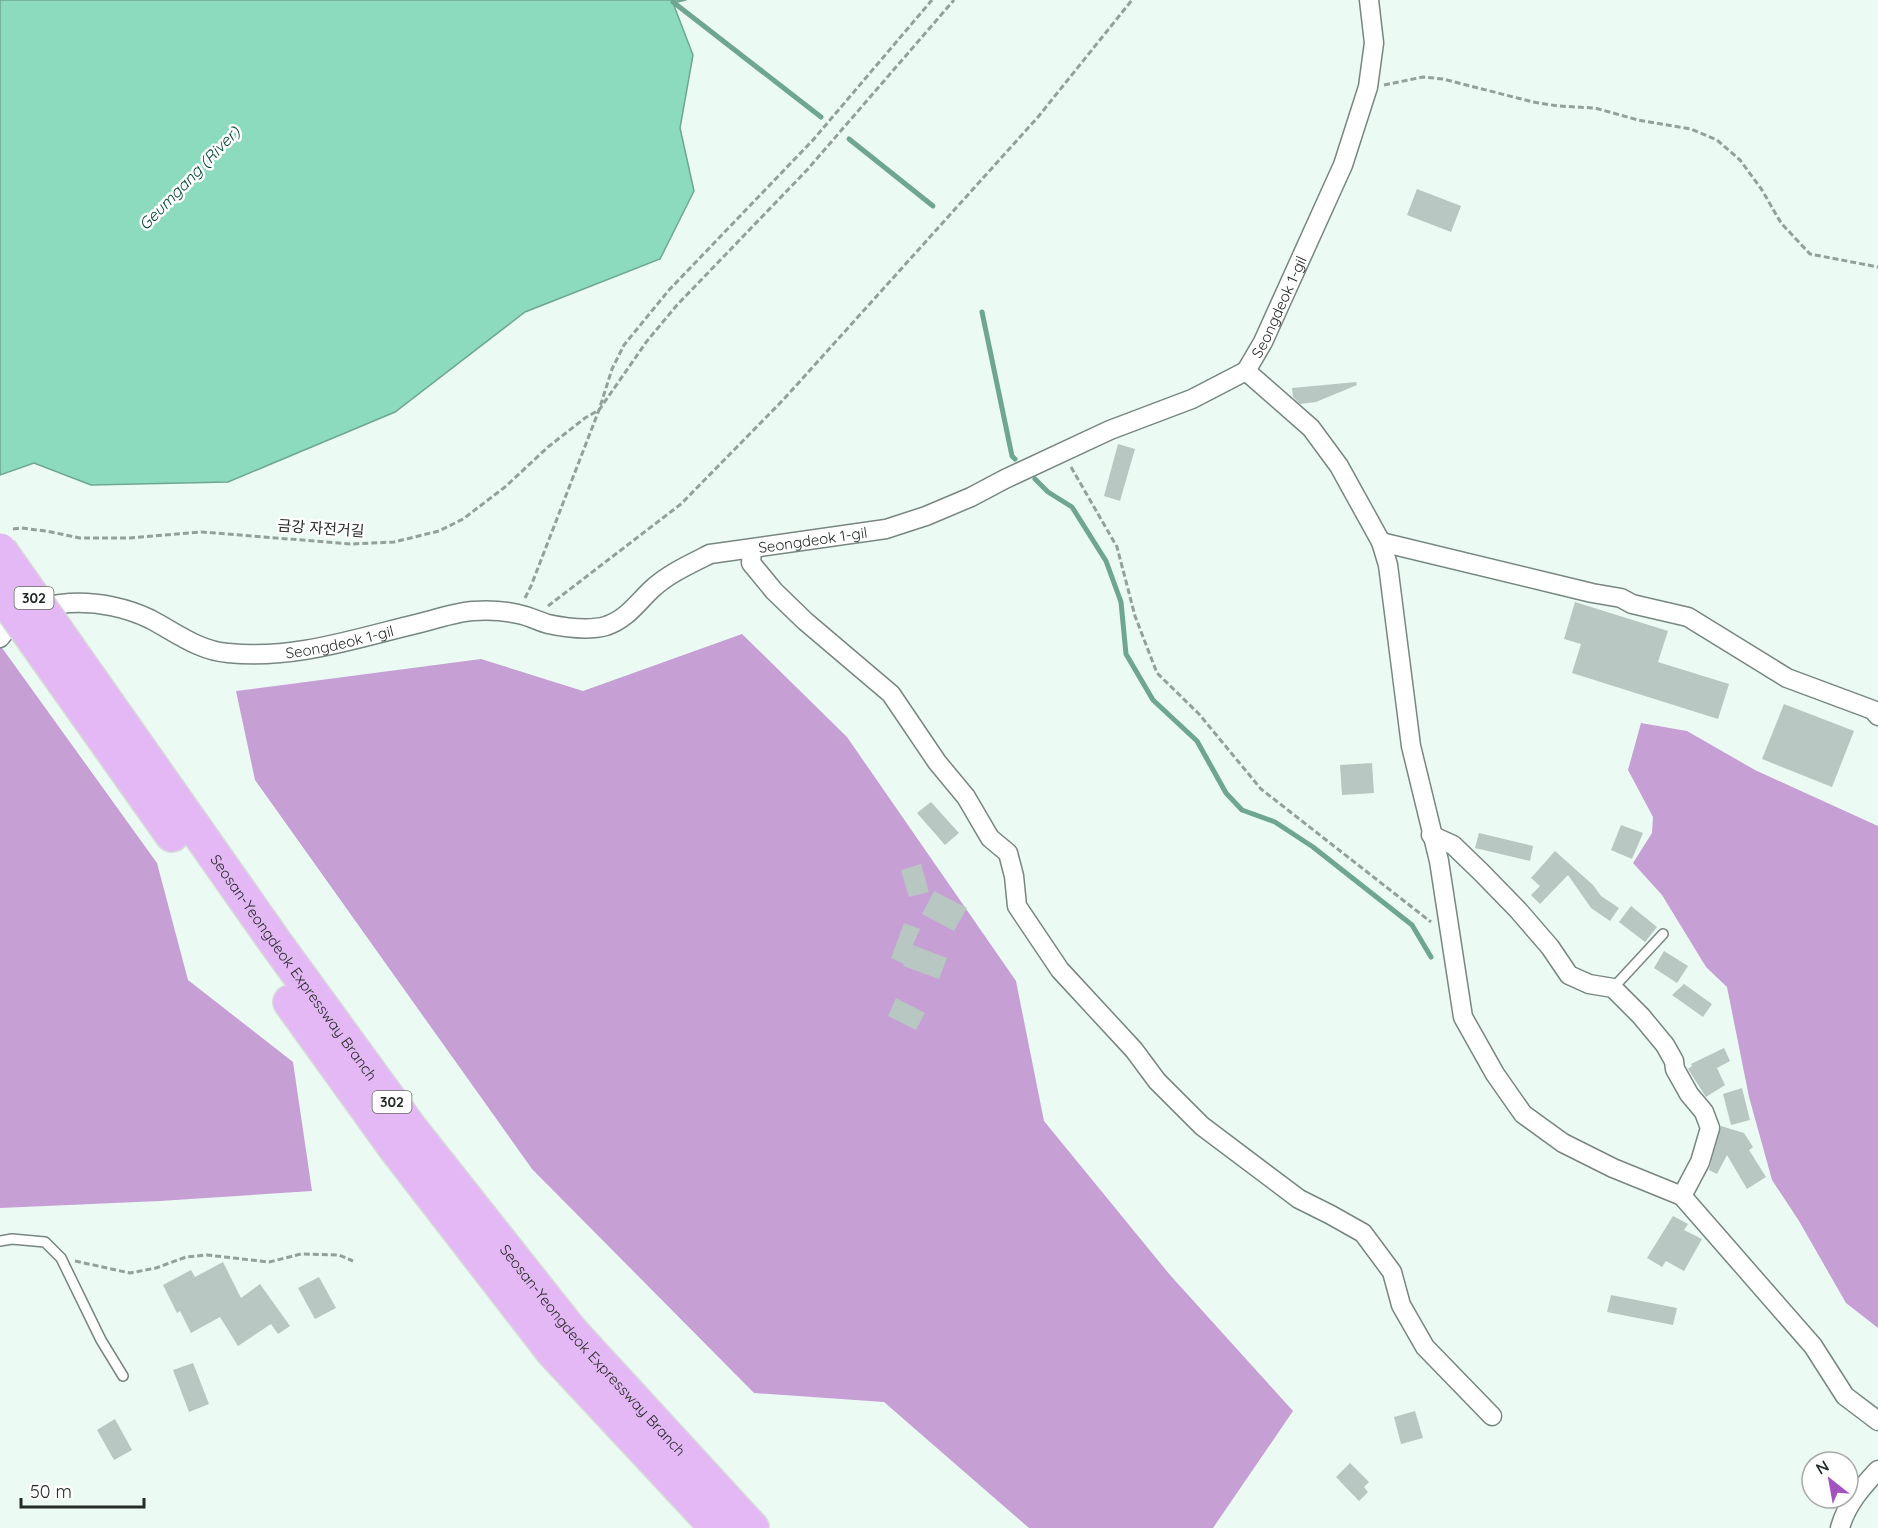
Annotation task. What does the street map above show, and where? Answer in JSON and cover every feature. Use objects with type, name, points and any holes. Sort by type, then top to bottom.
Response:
[{"type":"highway","name":"Seosan-Yeongdeok Expressway Branch","points":[[2,540],[58,654],[395,1148],[552,1351],[717,1528]]},
{"type":"highway","name":"Seosan-Yeongdeok Expressway Branch","points":[[0,592],[58,654],[275,942],[411,1129],[570,1330],[752,1528]]},
{"type":"street","name":"Seongdeok 1-gil","points":[[0,638],[6,629],[30,611],[56,605],[86,604],[121,608],[149,619],[197,645],[225,653],[262,656],[295,653],[472,611],[525,615],[549,624],[587,630],[608,625],[625,617],[653,588],[686,566],[710,554],[886,529],[926,516],[971,497],[1110,430],[1192,399],[1246,371],[1263,342],[1343,165],[1368,87],[1374,43],[1369,0]]},
{"type":"street","points":[[1246,371],[1311,428],[1339,466],[1381,542],[1388,565],[1411,746],[1439,861],[1463,1017],[1495,1074],[1523,1114],[1563,1143],[1613,1168],[1682,1196],[1813,1346],[1845,1396],[1878,1421]]},
{"type":"street","points":[[1381,542],[1621,598],[1632,604],[1688,617],[1787,678],[1873,710],[1878,716]]},
{"type":"street","points":[[752,549],[751,563],[774,591],[805,621],[891,694],[937,762],[966,797],[990,838],[1008,853],[1014,876],[1017,906],[1060,970],[1134,1050],[1157,1081],[1202,1126],[1299,1199],[1363,1233],[1392,1272],[1401,1305],[1425,1347],[1492,1416]]},
{"type":"street","points":[[1431,835],[1453,845],[1481,872],[1550,947],[1569,975],[1589,984],[1613,988],[1641,1016],[1665,1045],[1674,1061],[1675,1069],[1689,1094],[1704,1112],[1710,1128],[1700,1162],[1682,1196]]},
{"type":"street","points":[[1840,1528],[1843,1515],[1861,1488],[1878,1470]]},
{"type":"lane","points":[[1613,988],[1663,934]]},
{"type":"lane","points":[[0,1241],[12,1239],[45,1242],[61,1258],[101,1340],[123,1376]]},
{"type":"path","points":[[525,615],[531,586],[599,410],[612,369],[624,345],[643,318],[813,140],[932,0]]},
{"type":"path","points":[[599,410],[647,341],[677,305],[807,170],[954,0]]},
{"type":"path","points":[[525,615],[681,504],[776,407],[1038,117],[1132,0]]},
{"type":"path","points":[[1368,87],[1423,77],[1433,78],[1533,102],[1594,108],[1638,120],[1691,129],[1717,140],[1740,160],[1762,190],[1781,223],[1810,254],[1878,267]]},
{"type":"path","name":"금강 자전거길","points":[[2,540],[21,528],[80,538],[130,538],[202,532],[351,544],[394,542],[439,531],[463,519],[505,487],[548,447],[599,410]]},
{"type":"path","points":[[1062,453],[1117,548],[1135,616],[1157,673],[1199,714],[1262,789],[1449,935]]},
{"type":"path","points":[[61,1258],[130,1273],[156,1268],[186,1257],[207,1255],[269,1262],[301,1254],[339,1255],[353,1262]]},
{"type":"shaded area","points":[[742,634],[847,737],[1016,981],[1044,1121],[1170,1275],[1293,1411],[1213,1528],[1029,1528],[884,1402],[754,1393],[532,1169],[255,780],[236,691],[481,659],[583,691]]},
{"type":"shaded area","points":[[0,645],[157,863],[188,980],[293,1062],[312,1191],[0,1208]]},
{"type":"shaded area","points":[[1641,723],[1687,731],[1755,770],[1878,826],[1878,1328],[1846,1303],[1799,1221],[1772,1180],[1749,1097],[1727,987],[1706,967],[1662,895],[1633,863],[1652,833],[1653,817],[1628,770]]},
{"type":"water","name":"Geumgang (River)","points":[[0,0],[686,0],[673,3],[693,55],[680,128],[694,191],[660,259],[525,312],[395,412],[228,482],[91,485],[34,463],[0,475]]},
{"type":"building","points":[[1417,189],[1461,206],[1451,232],[1407,215]]},
{"type":"building","points":[[1356,382],[1357,385],[1316,402],[1300,404],[1293,397],[1292,388]]},
{"type":"building","points":[[1118,444],[1135,449],[1120,501],[1104,496]]},
{"type":"building","points":[[1575,602],[1668,631],[1658,662],[1729,684],[1718,719],[1572,673],[1581,644],[1564,639]]},
{"type":"building","points":[[1784,704],[1854,731],[1832,787],[1762,759]]},
{"type":"building","points":[[1372,763],[1374,793],[1342,795],[1340,765]]},
{"type":"building","points":[[931,802],[959,833],[945,845],[917,813]]},
{"type":"building","points":[[1621,825],[1643,833],[1632,859],[1611,850]]},
{"type":"building","points":[[1479,833],[1533,846],[1530,861],[1475,848]]},
{"type":"building","points":[[1555,851],[1593,885],[1601,896],[1619,908],[1610,921],[1591,908],[1568,875],[1540,904],[1531,895],[1540,886],[1531,878]]},
{"type":"building","points":[[921,864],[929,892],[909,897],[901,870]]},
{"type":"building","points":[[934,891],[967,908],[954,931],[922,914]]},
{"type":"building","points":[[1631,906],[1657,927],[1645,942],[1619,922]]},
{"type":"building","points":[[904,923],[920,929],[913,945],[947,958],[939,979],[903,966],[904,964],[891,958]]},
{"type":"building","points":[[1664,951],[1688,966],[1677,983],[1654,968]]},
{"type":"building","points":[[1684,984],[1712,1004],[1703,1017],[1672,995]]},
{"type":"building","points":[[896,998],[925,1013],[916,1030],[888,1016]]},
{"type":"building","points":[[1724,1048],[1730,1061],[1717,1068],[1725,1085],[1706,1097],[1688,1069],[1692,1066],[1691,1064]]},
{"type":"building","points":[[1742,1088],[1750,1120],[1731,1125],[1723,1094]]},
{"type":"building","points":[[1721,1126],[1744,1133],[1753,1147],[1749,1150],[1766,1177],[1747,1189],[1727,1155],[1717,1174],[1709,1170]]},
{"type":"building","points":[[1673,1216],[1688,1224],[1684,1230],[1702,1239],[1684,1271],[1666,1261],[1662,1267],[1647,1258]]},
{"type":"building","points":[[223,1262],[241,1298],[260,1284],[290,1326],[278,1334],[271,1324],[238,1346],[220,1317],[191,1333],[180,1311],[177,1313],[163,1285],[191,1270],[195,1277]]},
{"type":"building","points":[[319,1277],[336,1308],[315,1319],[298,1288]]},
{"type":"building","points":[[1611,1295],[1677,1308],[1673,1325],[1607,1312]]},
{"type":"building","points":[[193,1363],[209,1404],[189,1412],[173,1370]]},
{"type":"building","points":[[1415,1411],[1423,1438],[1401,1444],[1394,1417]]},
{"type":"building","points":[[115,1419],[132,1450],[114,1460],[97,1430]]},
{"type":"building","points":[[1350,1463],[1369,1482],[1364,1487],[1368,1492],[1359,1501],[1336,1477]]},
{"type":"waterway","points":[[673,2],[821,117]]},
{"type":"waterway","points":[[849,139],[933,206]]},
{"type":"waterway","points":[[982,312],[1012,456],[1015,459]]},
{"type":"waterway","points":[[1035,479],[1048,492],[1072,507],[1106,561],[1121,602],[1126,654],[1153,700],[1197,741],[1226,793],[1242,810],[1275,822],[1313,847],[1412,925],[1431,957]]}]
